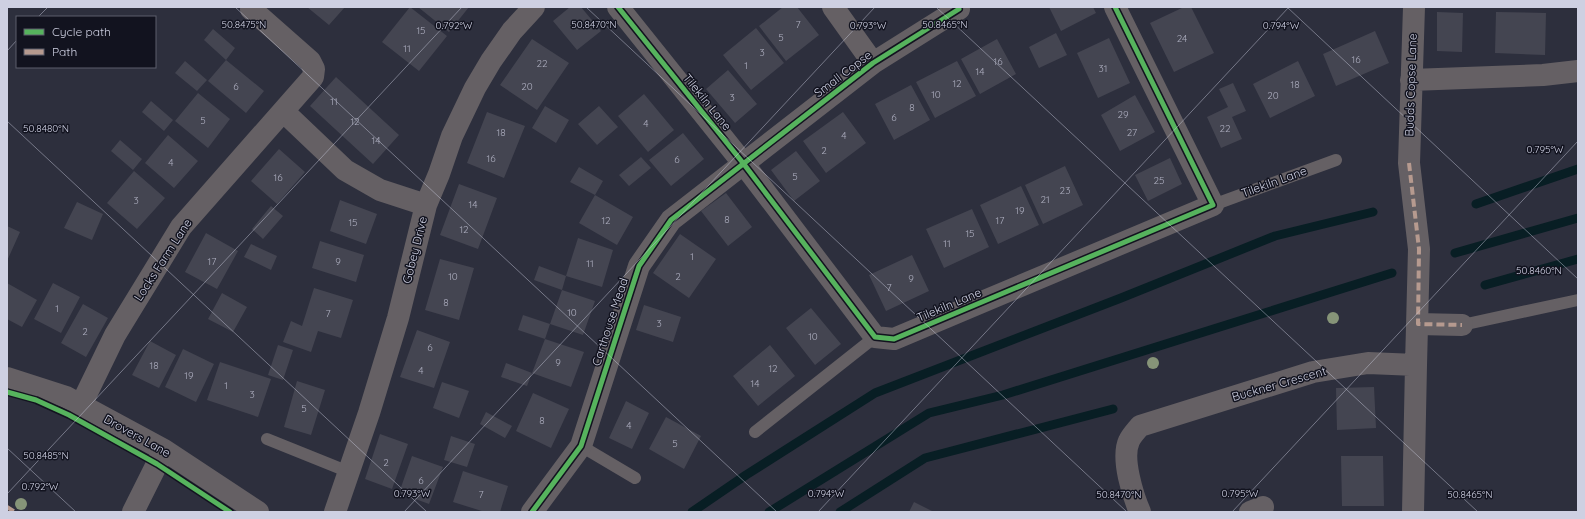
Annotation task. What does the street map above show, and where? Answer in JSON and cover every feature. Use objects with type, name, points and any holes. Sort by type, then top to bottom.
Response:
[{"type":"street","name":"Gobey Drive","points":[[335,512],[369,413],[398,318],[426,205],[439,174],[452,136],[474,88],[491,61],[512,31],[534,7]]},
{"type":"street","name":"Tilekiln Lane","points":[[618,7],[743,163],[875,337],[894,339],[1213,205]]},
{"type":"street","name":"Small Copse","points":[[832,7],[874,63]]},
{"type":"street","points":[[1115,7],[1213,205]]},
{"type":"street","name":"Budds Copse Lane","points":[[1414,7],[1409,163],[1419,249],[1416,365]]},
{"type":"street","name":"Locks Farm Lane","points":[[81,405],[115,335],[181,227],[313,77],[314,69],[310,61],[251,9]]},
{"type":"street","name":"Small Copse","points":[[743,163],[874,63],[959,9]]},
{"type":"street","points":[[1411,80],[1543,75],[1578,71]]},
{"type":"street","points":[[283,112],[345,170],[380,190],[426,205]]},
{"type":"street","name":"Carthouse Mead","points":[[532,512],[581,446],[639,266],[671,220],[743,163]]},
{"type":"street","points":[[1418,324],[1462,324]]},
{"type":"street","name":"Buckner Crescent","points":[[1140,512],[1135,502],[1125,458],[1128,442],[1140,426],[1313,372],[1368,363],[1416,365]]},
{"type":"street","points":[[1413,512],[1416,365]]},
{"type":"street","name":"Drovers Lane","points":[[7,378],[66,397],[81,405],[164,450],[258,512]]},
{"type":"street","points":[[133,512],[164,450]]},
{"type":"lane","name":"Tilekiln Lane","points":[[1213,205],[1336,160]]},
{"type":"lane","points":[[1462,324],[1578,300]]},
{"type":"lane","points":[[755,432],[875,337]]},
{"type":"lane","points":[[267,439],[349,472]]},
{"type":"lane","points":[[581,446],[635,478]]},
{"type":"building","points":[[307,7],[345,7],[329,25]]},
{"type":"building","points":[[410,7],[447,36],[419,71],[382,42]]},
{"type":"building","points":[[418,7],[469,7],[449,32]]},
{"type":"building","points":[[570,7],[581,7],[601,31],[577,50],[553,21]]},
{"type":"building","points":[[783,7],[797,7],[819,35],[786,61],[759,26]]},
{"type":"building","points":[[1049,7],[1093,7],[1096,13],[1061,31]]},
{"type":"building","points":[[1184,7],[1191,7],[1214,53],[1174,72],[1150,23]]},
{"type":"building","points":[[1437,12],[1463,13],[1462,52],[1437,51]]},
{"type":"building","points":[[1496,12],[1546,13],[1545,55],[1495,53]]},
{"type":"building","points":[[756,28],[784,63],[751,90],[723,55]]},
{"type":"building","points":[[213,29],[235,48],[226,60],[204,40]]},
{"type":"building","points":[[1375,31],[1389,63],[1336,86],[1323,54]]},
{"type":"building","points":[[1056,33],[1067,55],[1039,68],[1029,47]]},
{"type":"building","points":[[1109,38],[1130,83],[1098,98],[1077,53]]},
{"type":"building","points":[[532,39],[569,63],[537,110],[500,85]]},
{"type":"building","points":[[997,39],[1016,74],[980,94],[961,59]]},
{"type":"building","points":[[226,60],[264,91],[246,113],[208,81]]},
{"type":"building","points":[[185,61],[207,80],[197,91],[175,73]]},
{"type":"building","points":[[957,61],[976,96],[935,118],[916,82]]},
{"type":"building","points":[[1298,61],[1315,96],[1270,118],[1253,84]]},
{"type":"building","points":[[728,70],[757,104],[735,123],[706,89]]},
{"type":"building","points":[[336,77],[399,135],[373,164],[310,106]]},
{"type":"building","points":[[1233,83],[1246,111],[1232,117],[1242,139],[1221,148],[1207,117],[1228,107],[1219,89]]},
{"type":"building","points":[[911,85],[930,120],[894,140],[875,104]]},
{"type":"building","points":[[198,93],[230,119],[208,148],[175,121]]},
{"type":"building","points":[[644,94],[674,130],[648,152],[618,116]]},
{"type":"building","points":[[1135,95],[1155,132],[1120,151],[1101,115]]},
{"type":"building","points":[[151,101],[173,120],[164,131],[142,112]]},
{"type":"building","points":[[545,106],[569,120],[556,143],[532,128]]},
{"type":"building","points":[[599,106],[618,127],[597,145],[578,124]]},
{"type":"building","points":[[487,112],[525,126],[504,178],[467,163]]},
{"type":"building","points":[[843,112],[866,143],[826,173],[803,141]]},
{"type":"building","points":[[683,133],[704,159],[671,186],[649,160]]},
{"type":"building","points":[[168,135],[198,161],[174,188],[145,163]]},
{"type":"building","points":[[120,140],[142,159],[133,170],[111,151]]},
{"type":"building","points":[[279,149],[305,172],[277,204],[251,181]]},
{"type":"building","points":[[796,151],[820,181],[794,201],[771,170]]},
{"type":"building","points":[[641,157],[651,168],[629,186],[619,175]]},
{"type":"building","points":[[1170,158],[1182,184],[1148,201],[1135,175]]},
{"type":"building","points":[[1065,166],[1083,205],[1043,224],[1025,185]]},
{"type":"building","points":[[579,167],[603,181],[595,195],[570,182]]},
{"type":"building","points":[[134,171],[165,198],[137,229],[107,203]]},
{"type":"building","points":[[459,184],[497,198],[478,249],[440,235]]},
{"type":"building","points":[[1021,186],[1039,225],[998,244],[980,205]]},
{"type":"building","points":[[726,193],[752,227],[728,246],[701,211]]},
{"type":"building","points":[[595,195],[633,217],[617,245],[579,223]]},
{"type":"building","points":[[340,200],[377,214],[366,244],[330,231]]},
{"type":"building","points":[[77,202],[103,214],[92,240],[64,228]]},
{"type":"building","points":[[271,206],[283,216],[263,239],[252,229]]},
{"type":"building","points":[[972,209],[989,247],[944,268],[926,229]]},
{"type":"building","points":[[7,226],[20,232],[7,261]]},
{"type":"building","points":[[206,233],[238,251],[217,289],[185,272]]},
{"type":"building","points":[[680,234],[716,259],[689,298],[653,273]]},
{"type":"building","points":[[578,238],[613,250],[602,287],[566,276]]},
{"type":"building","points":[[320,241],[364,255],[356,282],[312,268]]},
{"type":"building","points":[[251,244],[277,256],[271,270],[244,257]]},
{"type":"building","points":[[912,255],[929,291],[886,311],[869,275]]},
{"type":"building","points":[[440,259],[474,268],[459,320],[425,310]]},
{"type":"building","points":[[539,266],[566,276],[562,290],[534,280]]},
{"type":"building","points":[[7,283],[37,300],[22,327],[7,319]]},
{"type":"building","points":[[53,283],[80,297],[61,333],[34,319]]},
{"type":"building","points":[[314,288],[353,300],[341,338],[318,331],[311,352],[283,342],[291,321],[302,326]]},
{"type":"building","points":[[562,290],[595,301],[583,335],[550,324]]},
{"type":"building","points":[[222,293],[247,307],[233,332],[208,319]]},
{"type":"building","points":[[83,304],[108,318],[86,357],[61,343]]},
{"type":"building","points":[[644,305],[681,317],[673,342],[636,330]]},
{"type":"building","points":[[811,308],[841,344],[815,365],[786,328]]},
{"type":"building","points":[[523,315],[550,324],[545,339],[518,330]]},
{"type":"building","points":[[417,330],[450,342],[434,388],[400,377]]},
{"type":"building","points":[[545,339],[584,352],[571,387],[532,373]]},
{"type":"building","points":[[150,341],[176,355],[159,388],[132,375]]},
{"type":"building","points":[[278,345],[293,350],[283,380],[268,375]]},
{"type":"building","points":[[770,345],[795,376],[758,406],[733,376]]},
{"type":"building","points":[[183,349],[214,364],[196,402],[165,387]]},
{"type":"building","points":[[220,362],[271,379],[258,417],[207,400]]},
{"type":"building","points":[[506,363],[532,373],[527,386],[501,377]]},
{"type":"building","points":[[297,381],[325,390],[311,435],[284,427]]},
{"type":"building","points":[[442,382],[469,391],[459,418],[433,408]]},
{"type":"building","points":[[1374,387],[1376,428],[1337,430],[1336,388]]},
{"type":"building","points":[[533,393],[569,409],[551,448],[516,431]]},
{"type":"building","points":[[626,401],[649,413],[632,449],[609,438]]},
{"type":"building","points":[[486,412],[512,426],[505,438],[480,424]]},
{"type":"building","points":[[666,417],[701,436],[684,469],[649,449]]},
{"type":"building","points":[[380,434],[408,444],[392,489],[365,479]]},
{"type":"building","points":[[451,436],[475,444],[467,467],[444,460]]},
{"type":"building","points":[[412,456],[443,467],[429,504],[399,493]]},
{"type":"building","points":[[1341,456],[1383,456],[1384,506],[1342,506]]},
{"type":"building","points":[[463,471],[508,486],[500,512],[485,512],[453,502]]},
{"type":"building","points":[[914,502],[934,512],[909,512]]},
{"type":"waterway","points":[[1476,204],[1578,169]]},
{"type":"waterway","points":[[692,512],[746,475],[875,393],[1121,298],[1275,236],[1373,212]]},
{"type":"waterway","points":[[1455,253],[1578,218]]},
{"type":"waterway","points":[[1485,285],[1578,259]]},
{"type":"waterway","points":[[769,512],[929,413],[1003,395],[1392,273]]},
{"type":"waterway","points":[[840,512],[925,458],[1113,409]]},
{"type":"marked path","points":[[1409,163],[1419,249],[1418,324],[1462,325]]},
{"type":"marked path","points":[[7,507],[15,512]]},
{"type":"cycle path","points":[[618,7],[743,163],[875,337],[894,339],[1213,205],[1115,7]]},
{"type":"cycle path","points":[[532,512],[581,446],[639,266],[671,220],[873,63],[959,9]]},
{"type":"cycle path","points":[[7,392],[36,400],[69,415],[157,464],[230,512]]}]
